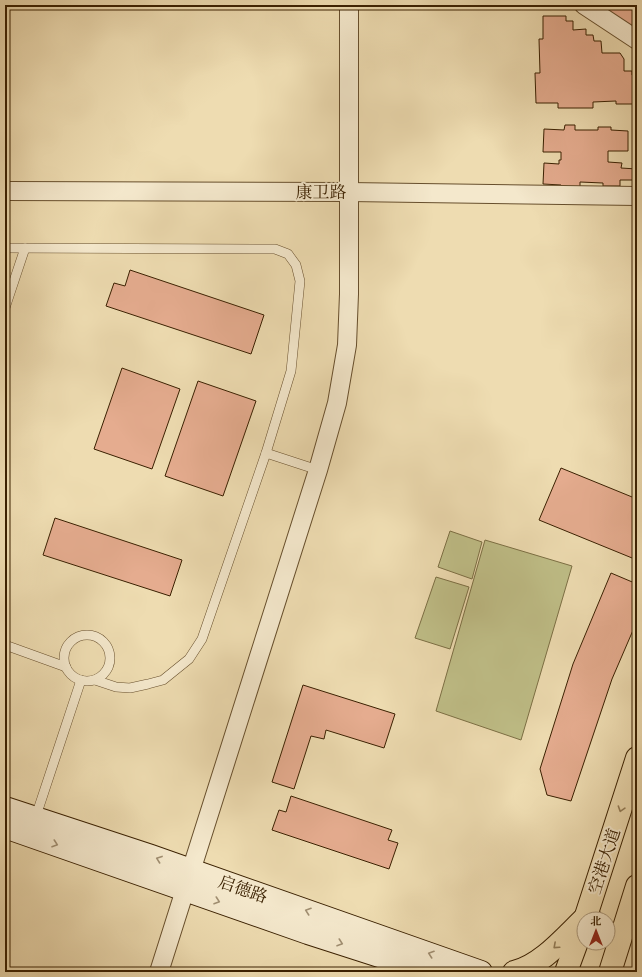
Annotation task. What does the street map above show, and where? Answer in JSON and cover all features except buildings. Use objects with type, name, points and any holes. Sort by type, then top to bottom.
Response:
[{"type":"main road","name":"空港大道","points":[[589,911],[637,758]]},
{"type":"main road","points":[[616,925],[637,886]]},
{"type":"main road","points":[[514,972],[520,971],[532,965],[576,928]]},
{"type":"main road","name":"空港大道","points":[[566,972],[576,946]]},
{"type":"main road","points":[[611,972],[613,951]]},
{"type":"street","points":[[159,972],[318,470],[337,403],[346,345],[348,294],[349,5]]},
{"type":"street","points":[[584,5],[637,40]]},
{"type":"street","name":"康卫路","points":[[5,191],[349,192],[637,196]]},
{"type":"street","name":"启德路","points":[[5,808],[32,827],[188,880],[481,972]]},
{"type":"street","name":"启德路","points":[[5,827],[32,827]]},
{"type":"street","name":"启德路","points":[[188,880],[316,935],[429,972]]},
{"type":"lane","points":[[5,248],[275,249],[288,254],[296,265],[300,281],[291,371],[266,453],[202,639],[189,659],[163,680],[130,688],[116,687],[95,680]]},
{"type":"lane","points":[[5,308],[25,248]]},
{"type":"lane","points":[[266,453],[318,470]]},
{"type":"lane","points":[[89,634],[101,638],[107,644],[111,655],[111,661],[106,673],[95,680],[87,681],[74,677],[70,674],[66,667],[64,656],[65,650],[69,643],[75,638],[83,635],[89,634]]},
{"type":"lane","points":[[5,645],[66,667]]},
{"type":"lane","points":[[32,827],[81,680]]},
{"type":"shaded area","points":[[450,531],[482,542],[472,579],[438,567]]},
{"type":"shaded area","points":[[485,540],[572,566],[521,740],[436,711]]},
{"type":"shaded area","points":[[436,577],[469,587],[450,649],[415,638]]}]
